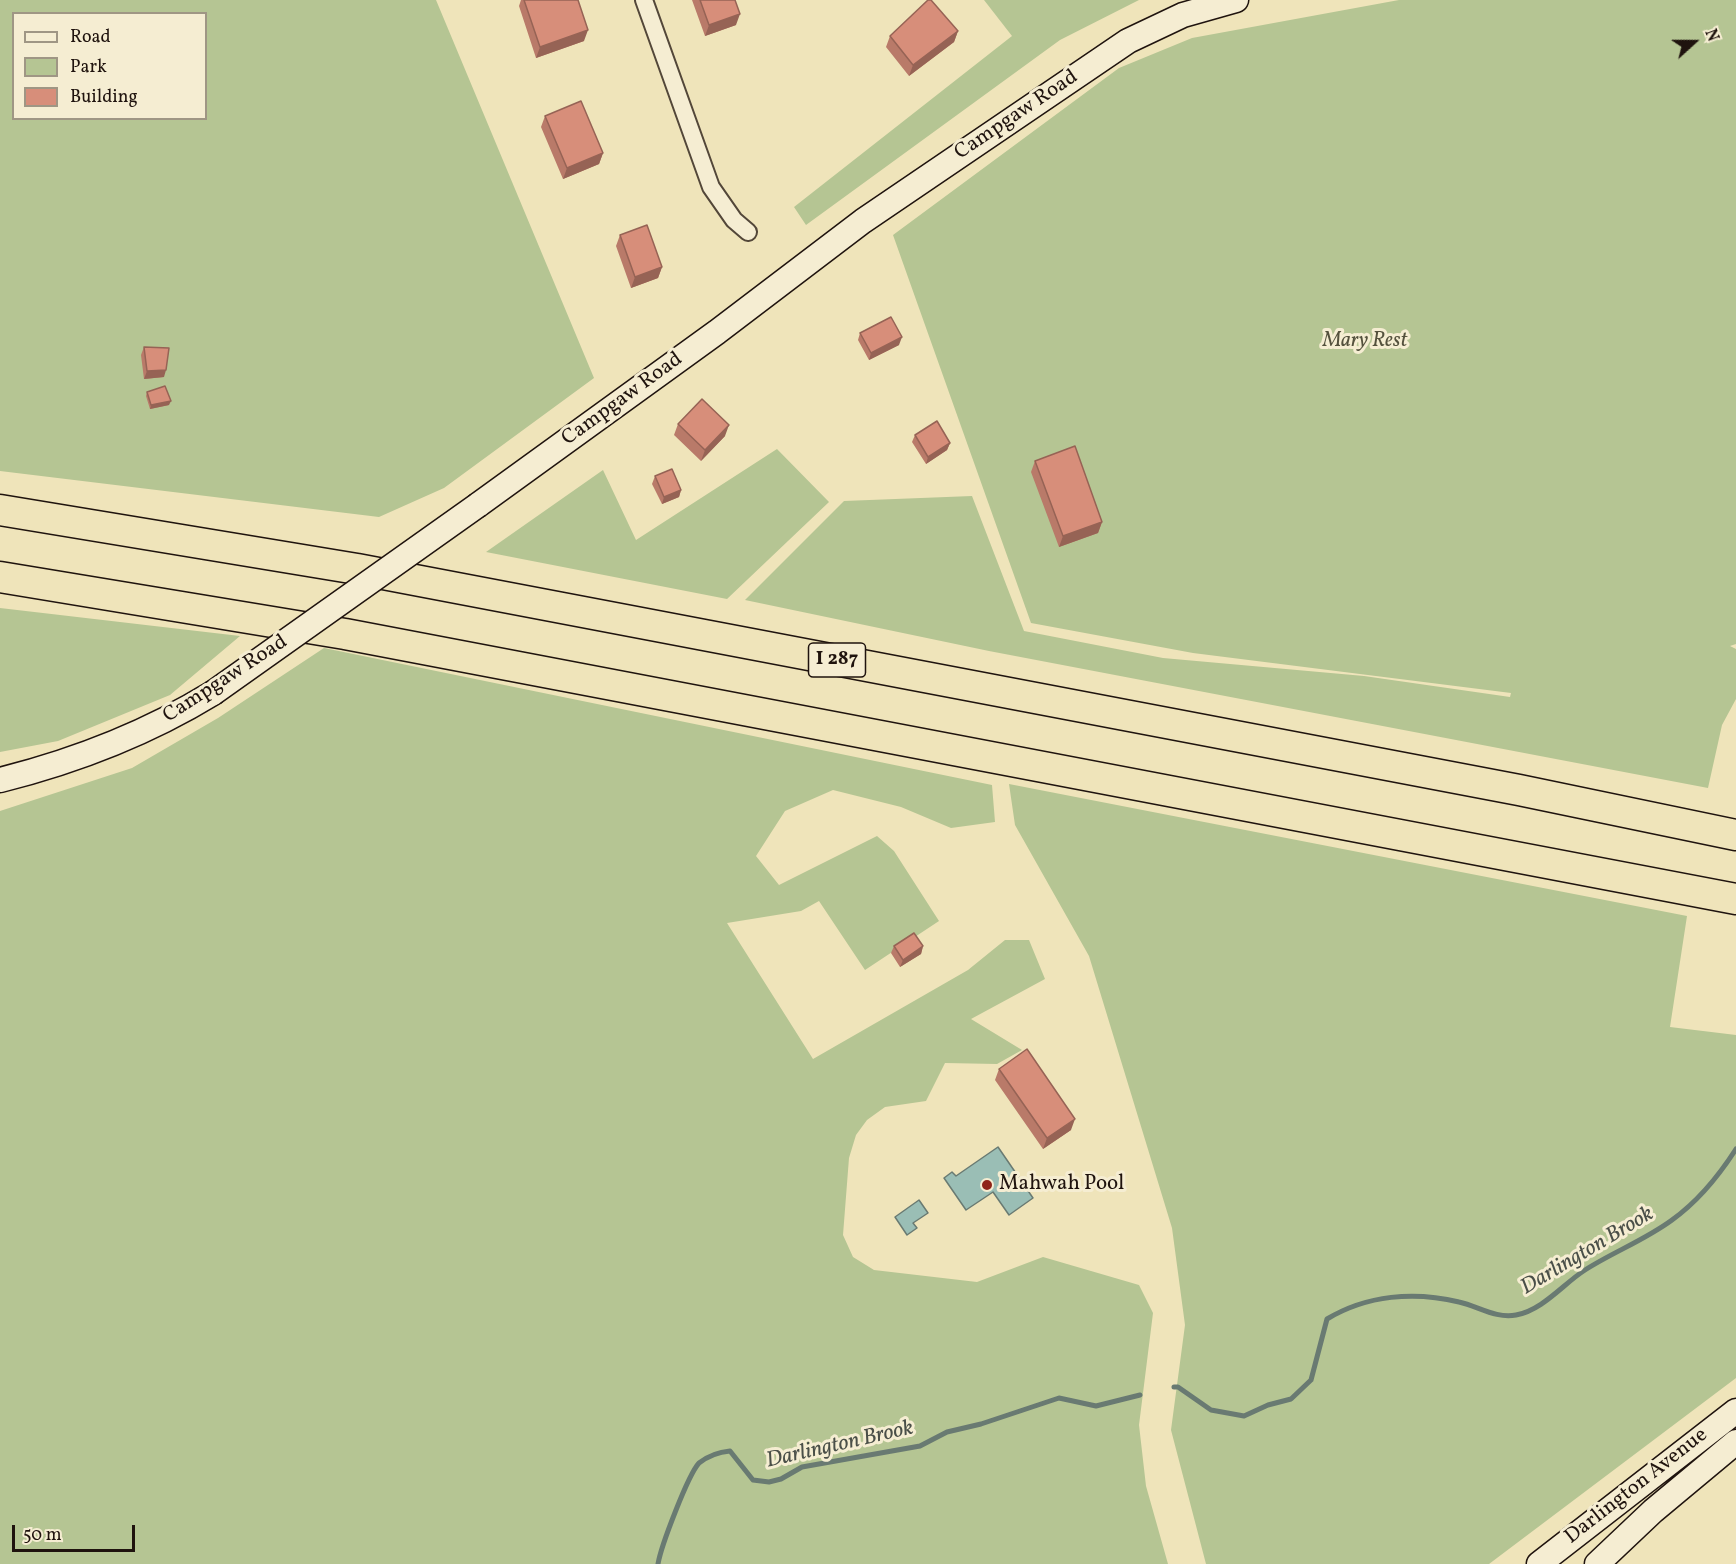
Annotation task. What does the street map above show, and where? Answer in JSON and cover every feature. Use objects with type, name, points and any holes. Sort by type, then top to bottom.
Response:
[{"type":"highway","name":"I 287","points":[[0,510],[357,569],[1519,790],[1736,835]]},
{"type":"highway","points":[[0,577],[345,634],[1736,899]]},
{"type":"main road","name":"Campgaw Road","points":[[0,780],[73,760],[115,744],[213,693],[717,332],[863,221],[1128,41],[1183,15],[1236,0]]},
{"type":"main road","name":"Darlington Avenue","points":[[1539,1564],[1736,1411]]},
{"type":"main road","points":[[1597,1564],[1653,1511],[1736,1442]]},
{"type":"street","points":[[644,0],[711,187],[734,220],[748,232]]},
{"type":"green space","points":[[0,0],[436,0],[594,378],[444,488],[379,517],[0,471]]},
{"type":"green space","points":[[984,0],[1139,0],[1060,40],[806,225],[794,207],[1012,36]]},
{"type":"green space","name":"Mary Rest","points":[[1399,0],[1736,0],[1736,644],[1730,646],[1736,649],[1736,699],[1722,725],[1708,788],[989,651],[745,600],[844,501],[972,496],[1024,631],[1163,658],[1364,676],[1510,697],[1511,693],[1193,653],[1031,623],[893,235],[1119,68],[1192,38]]},
{"type":"green space","points":[[777,449],[829,502],[727,599],[486,552],[603,470],[636,540]]},
{"type":"green space","points":[[0,608],[240,636],[170,695],[58,741],[0,752]]},
{"type":"green space","points":[[324,648],[992,785],[995,822],[951,828],[901,807],[833,790],[785,811],[756,856],[779,885],[877,836],[894,851],[939,921],[865,970],[819,901],[801,911],[727,923],[813,1059],[968,970],[1005,940],[1029,940],[1045,979],[971,1019],[1022,1050],[997,1064],[945,1063],[926,1101],[885,1107],[867,1120],[856,1135],[849,1158],[843,1235],[853,1257],[874,1270],[977,1282],[1043,1257],[1139,1285],[1153,1313],[1139,1425],[1146,1486],[1168,1564],[0,1564],[0,811],[132,768],[218,718]]},
{"type":"green space","points":[[1009,784],[1687,916],[1670,1027],[1736,1035],[1736,1378],[1489,1564],[1206,1564],[1171,1430],[1185,1325],[1172,1228],[1089,956],[1015,825]]},
{"type":"water","name":"Mahwah Pool","points":[[998,1147],[1033,1198],[1009,1215],[993,1192],[966,1210],[944,1178],[952,1172],[956,1176]]},
{"type":"water","points":[[919,1200],[928,1213],[913,1223],[917,1228],[907,1235],[895,1217]]},
{"type":"building","points":[[524,0],[578,0],[588,30],[540,47]]},
{"type":"building","points":[[700,0],[735,0],[740,14],[709,25]]},
{"type":"building","points":[[928,0],[931,0],[958,31],[913,65],[890,36]]},
{"type":"building","points":[[581,101],[603,153],[567,168],[545,116]]},
{"type":"building","points":[[647,225],[662,267],[635,277],[620,235]]},
{"type":"building","points":[[891,317],[902,337],[871,353],[860,333]]},
{"type":"building","points":[[144,347],[169,348],[166,370],[147,371]]},
{"type":"building","points":[[165,386],[171,401],[151,405],[147,392]]},
{"type":"building","points":[[702,399],[729,425],[705,450],[678,424]]},
{"type":"building","points":[[937,421],[950,443],[928,457],[915,435]]},
{"type":"building","points":[[1075,446],[1102,522],[1063,536],[1035,461]]},
{"type":"building","points":[[672,469],[681,490],[664,497],[655,476]]},
{"type":"building","points":[[914,933],[923,946],[903,960],[894,946]]},
{"type":"building","points":[[1027,1049],[1075,1119],[1047,1138],[999,1069]]},
{"type":"waterway","name":"Darlington Brook","points":[[1174,1387],[1178,1387],[1211,1410],[1244,1416],[1268,1405],[1291,1399],[1311,1380],[1327,1319],[1374,1300],[1391,1297],[1425,1297],[1459,1302],[1501,1315],[1509,1316],[1526,1312],[1544,1302],[1585,1270],[1651,1234],[1681,1213],[1707,1187],[1736,1149]]},
{"type":"waterway","name":"Darlington Brook","points":[[658,1564],[669,1527],[694,1470],[706,1458],[722,1452],[730,1451],[753,1480],[769,1482],[781,1479],[802,1467],[920,1446],[947,1432],[981,1424],[1059,1398],[1096,1406],[1140,1395]]},
{"type":"place","name":"Mahwah Pool","points":[[987,1185]]}]
